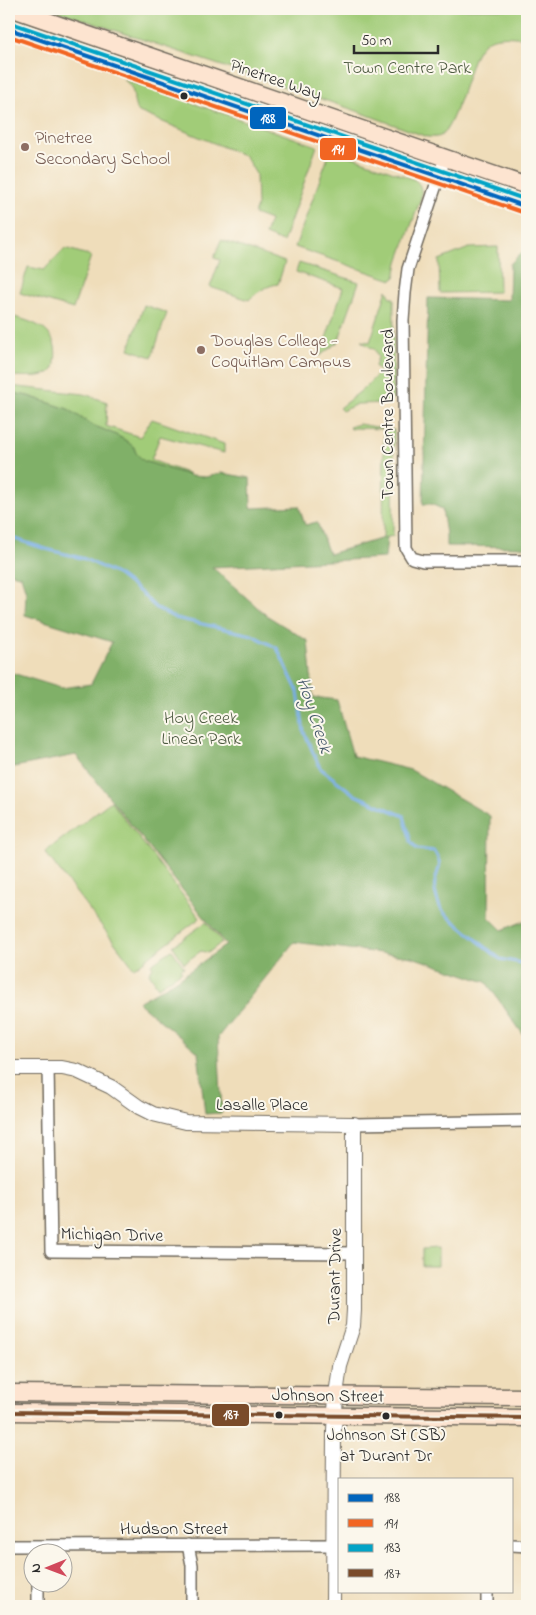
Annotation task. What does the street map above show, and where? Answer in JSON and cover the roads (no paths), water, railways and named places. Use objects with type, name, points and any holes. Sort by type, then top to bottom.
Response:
[{"type":"main road","name":"Pinetree Way","points":[[13,9],[527,186]]},
{"type":"main road","points":[[9,28],[527,207]]},
{"type":"main road","name":"Johnson Street","points":[[9,1393],[527,1397]]},
{"type":"main road","name":"Johnson Street","points":[[9,1412],[527,1418]]},
{"type":"street","name":"Town Centre Boulevard","points":[[445,158],[410,264],[405,293],[403,320],[406,548],[410,556],[423,561],[527,561]]},
{"type":"street","name":"Michigan Drive","points":[[48,1067],[52,1251],[355,1253]]},
{"type":"street","name":"Lasalle Place","points":[[9,1068],[62,1068],[92,1077],[112,1087],[138,1107],[170,1120],[186,1122],[354,1124],[527,1121]]},
{"type":"street","name":"Durant Drive","points":[[334,1606],[337,1545],[336,1395],[340,1366],[353,1326],[355,1253],[354,1124]]},
{"type":"street","name":"Hudson Street","points":[[72,1548],[188,1545],[337,1545]]},
{"type":"street","points":[[188,1545],[192,1565],[192,1606]]},
{"type":"street","points":[[514,1545],[527,1546]]},
{"type":"street","name":"Hudson Street","points":[[9,1546],[22,1547]]},
{"type":"street","points":[[38,1592],[38,1606]]},
{"type":"street","points":[[487,1592],[487,1606]]},
{"type":"waterway","name":"Hoy Creek","points":[[9,537],[85,559],[118,575],[140,592],[156,608],[175,618],[252,635],[277,648],[298,692],[304,732],[320,768],[355,795],[404,816],[411,842],[417,849],[434,851],[439,860],[440,864],[435,889],[438,903],[444,913],[500,959],[527,964]]},
{"type":"place","name":"Pinetree Secondary School","points":[[25,147]]},
{"type":"place","name":"Douglas College - Coquitlam Campus","points":[[201,350]]},
{"type":"place","name":"Johnson St (SB) at Durant Dr","points":[[386,1416]]},
{"type":"park label","name":"Town Centre Park","points":[[407,67]]},
{"type":"park label","name":"Hoy Creek Linear Park","points":[[201,728]]}]
